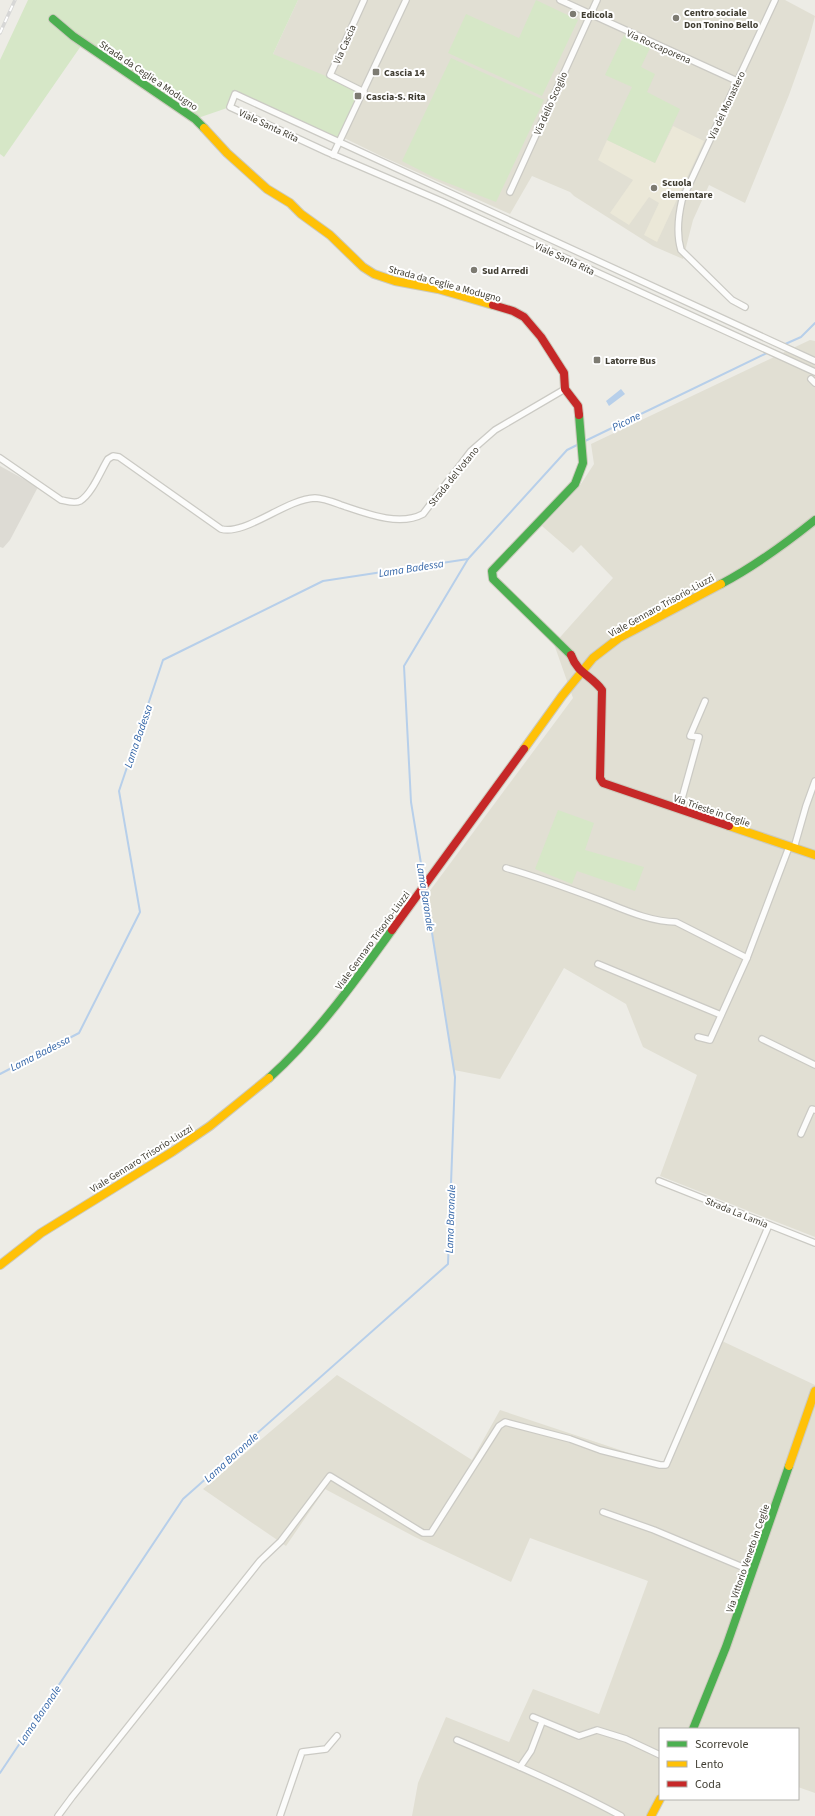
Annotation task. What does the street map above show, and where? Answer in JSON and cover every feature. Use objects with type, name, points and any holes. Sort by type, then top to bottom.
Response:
[{"type":"main road","name":"Strada da Ceglie a Modugno","points":[[53,19],[72,36],[196,118],[227,153],[267,189],[290,203],[301,214],[330,235],[364,267],[374,274],[396,281],[438,289],[513,311],[524,317],[541,336],[564,373],[565,389],[578,406],[583,463],[575,484],[496,565],[492,571],[493,579],[572,655],[575,666],[597,683],[602,690],[603,699],[600,778],[603,783]]},
{"type":"main road","name":"Viale Gennaro Trisorio-Liuzzi","points":[[0,1265],[41,1233],[172,1152],[210,1126],[270,1077],[300,1047],[329,1014],[357,978],[593,658],[619,638],[744,572],[779,548],[815,520]]},
{"type":"main road","name":"Via Trieste in Ceglie","points":[[603,783],[815,856]]},
{"type":"main road","name":"Via Vittorio Veneto in Ceglie","points":[[693,1728],[723,1654],[815,1391]]},
{"type":"main road","points":[[651,1816],[659,1800]]},
{"type":"street","name":"Via Cascia","points":[[364,0],[330,75],[364,92]]},
{"type":"street","points":[[333,155],[364,92],[406,0]]},
{"type":"street","name":"Via Roccaporena","points":[[560,0],[737,81]]},
{"type":"street","name":"Via dello Scoglio","points":[[510,192],[597,0]]},
{"type":"street","name":"Via del Monastero","points":[[745,307],[732,300],[681,250],[677,233],[682,200],[775,0]]},
{"type":"street","name":"Viale Santa Rita","points":[[815,361],[338,143],[235,94],[230,107],[333,155],[439,200],[815,372]]},
{"type":"street","points":[[439,200],[444,191]]},
{"type":"street","name":"Strada del Votano","points":[[0,458],[61,500],[72,502],[80,501],[87,495],[108,459],[113,456],[119,456],[221,529],[227,531],[234,530],[289,505],[316,498],[381,518],[414,518],[423,514],[471,451],[495,430],[565,389]]},
{"type":"street","points":[[679,809],[699,737],[690,736],[705,701]]},
{"type":"street","points":[[698,1037],[710,1040],[747,958],[791,848],[815,781]]},
{"type":"street","points":[[506,868],[622,909],[666,922],[676,922],[747,958]]},
{"type":"street","points":[[598,964],[721,1015]]},
{"type":"street","points":[[762,1039],[815,1065]]},
{"type":"street","points":[[801,1134],[812,1109],[815,1110]]},
{"type":"street","name":"Strada La Lamia","points":[[659,1181],[815,1243]]},
{"type":"street","points":[[58,1816],[260,1561],[281,1541],[330,1476],[423,1533],[431,1533],[499,1426],[506,1422],[570,1439],[600,1450],[660,1465],[666,1465],[769,1225]]},
{"type":"street","points":[[603,1512],[654,1530],[752,1571]]},
{"type":"street","points":[[533,1717],[579,1736],[597,1730],[626,1739],[659,1755]]},
{"type":"street","points":[[520,1767],[531,1751],[542,1722]]},
{"type":"street","points":[[280,1816],[302,1752],[326,1749],[337,1736]]},
{"type":"street","points":[[457,1740],[594,1801],[621,1816]]},
{"type":"shaded area","points":[[298,0],[785,0],[815,16],[809,39],[789,95],[745,203],[709,185],[693,220],[683,259],[653,246],[570,192],[532,176],[510,214],[336,134],[273,54]]},
{"type":"shaded area","name":"Scuola elementare","points":[[673,126],[704,141],[657,242],[644,235],[659,203],[649,197],[629,225],[610,213],[633,180],[598,160],[607,140],[655,163]]},
{"type":"shaded area","points":[[810,340],[815,341],[815,1237],[660,1176],[697,1075],[643,1047],[626,1004],[564,968],[500,1079],[454,1070],[426,896],[573,698],[554,644],[613,578],[581,545],[573,553],[542,526],[579,487],[594,464],[591,444]]},
{"type":"shaded area","points":[[0,466],[38,487],[10,540],[3,548],[0,547]]},
{"type":"shaded area","points":[[722,1341],[815,1385],[815,1793],[799,1787],[799,1728],[659,1728],[660,1800],[652,1816],[412,1816],[418,1783],[446,1717],[509,1742],[533,1689],[599,1714],[648,1581],[530,1538],[511,1582],[415,1537],[325,1489],[286,1546],[203,1489],[337,1375],[472,1460],[500,1410],[665,1465]]},
{"type":"green space","points":[[28,0],[298,0],[273,54],[364,92],[338,143],[235,94],[230,107],[195,119],[83,43],[4,157],[0,154],[0,60]]},
{"type":"green space","points":[[536,0],[578,20],[542,96],[448,53],[466,14],[519,38]]},
{"type":"green space","points":[[624,35],[650,48],[641,67],[655,74],[647,92],[680,109],[655,163],[607,140],[632,87],[605,75]]},
{"type":"green space","points":[[451,58],[544,100],[496,202],[435,178],[402,161]]},
{"type":"green space","points":[[558,810],[594,823],[585,850],[644,867],[635,891],[577,871],[572,884],[535,869]]},
{"type":"water","points":[[621,389],[625,394],[609,406],[606,401]]},
{"type":"waterway","name":"Picone","points":[[783,345],[801,337],[815,323]]},
{"type":"waterway","name":"Picone","points":[[583,442],[769,352]]},
{"type":"waterway","name":"Lama Baronale","points":[[424,882],[411,802],[404,666],[468,559],[567,450],[579,444]]},
{"type":"waterway","name":"Lama Badessa","points":[[0,1074],[79,1033],[140,912],[119,791],[163,660],[323,581],[468,559]]},
{"type":"waterway","name":"Lama Baronale","points":[[0,1773],[183,1499],[448,1264],[455,1077],[425,889]]},
{"type":"railway","points":[[0,33],[15,0]]},
{"type":"traffic: fast","points":[[53,19],[73,36],[195,119],[204,128]]},
{"type":"traffic: fast","points":[[571,655],[493,579],[492,571],[575,484],[583,463],[579,415]]},
{"type":"traffic: fast","points":[[721,584],[770,554],[815,520]]},
{"type":"traffic: fast","points":[[269,1078],[319,1026],[392,930]]},
{"type":"traffic: fast","points":[[693,1728],[726,1647],[789,1466]]},
{"type":"traffic: slow","points":[[204,128],[227,153],[267,189],[290,203],[301,214],[330,235],[363,267],[374,274],[395,281],[438,289],[493,305]]},
{"type":"traffic: slow","points":[[524,749],[562,696],[593,658],[619,638],[721,584]]},
{"type":"traffic: slow","points":[[729,826],[815,855]]},
{"type":"traffic: slow","points":[[0,1265],[41,1233],[172,1152],[210,1126],[269,1078]]},
{"type":"traffic: slow","points":[[789,1466],[815,1391]]},
{"type":"traffic: slow","points":[[651,1816],[659,1800]]},
{"type":"traffic: jam","points":[[493,305],[513,311],[524,317],[541,337],[564,373],[565,389],[578,406],[579,415]]},
{"type":"traffic: jam","points":[[571,655],[577,666],[602,690],[600,778],[603,783],[729,826]]},
{"type":"traffic: jam","points":[[392,930],[524,749]]},
{"type":"place","name":"Edicola","points":[[573,14]]},
{"type":"place","name":"Centro sociale Don Tonino Bello","points":[[676,18]]},
{"type":"place","name":"Cascia 14","points":[[376,72]]},
{"type":"place","name":"Cascia-S. Rita","points":[[358,96]]},
{"type":"place","name":"Scuola elementare","points":[[654,188]]},
{"type":"place","name":"Sud Arredi","points":[[474,270]]},
{"type":"place","name":"Latorre Bus","points":[[597,360]]}]
